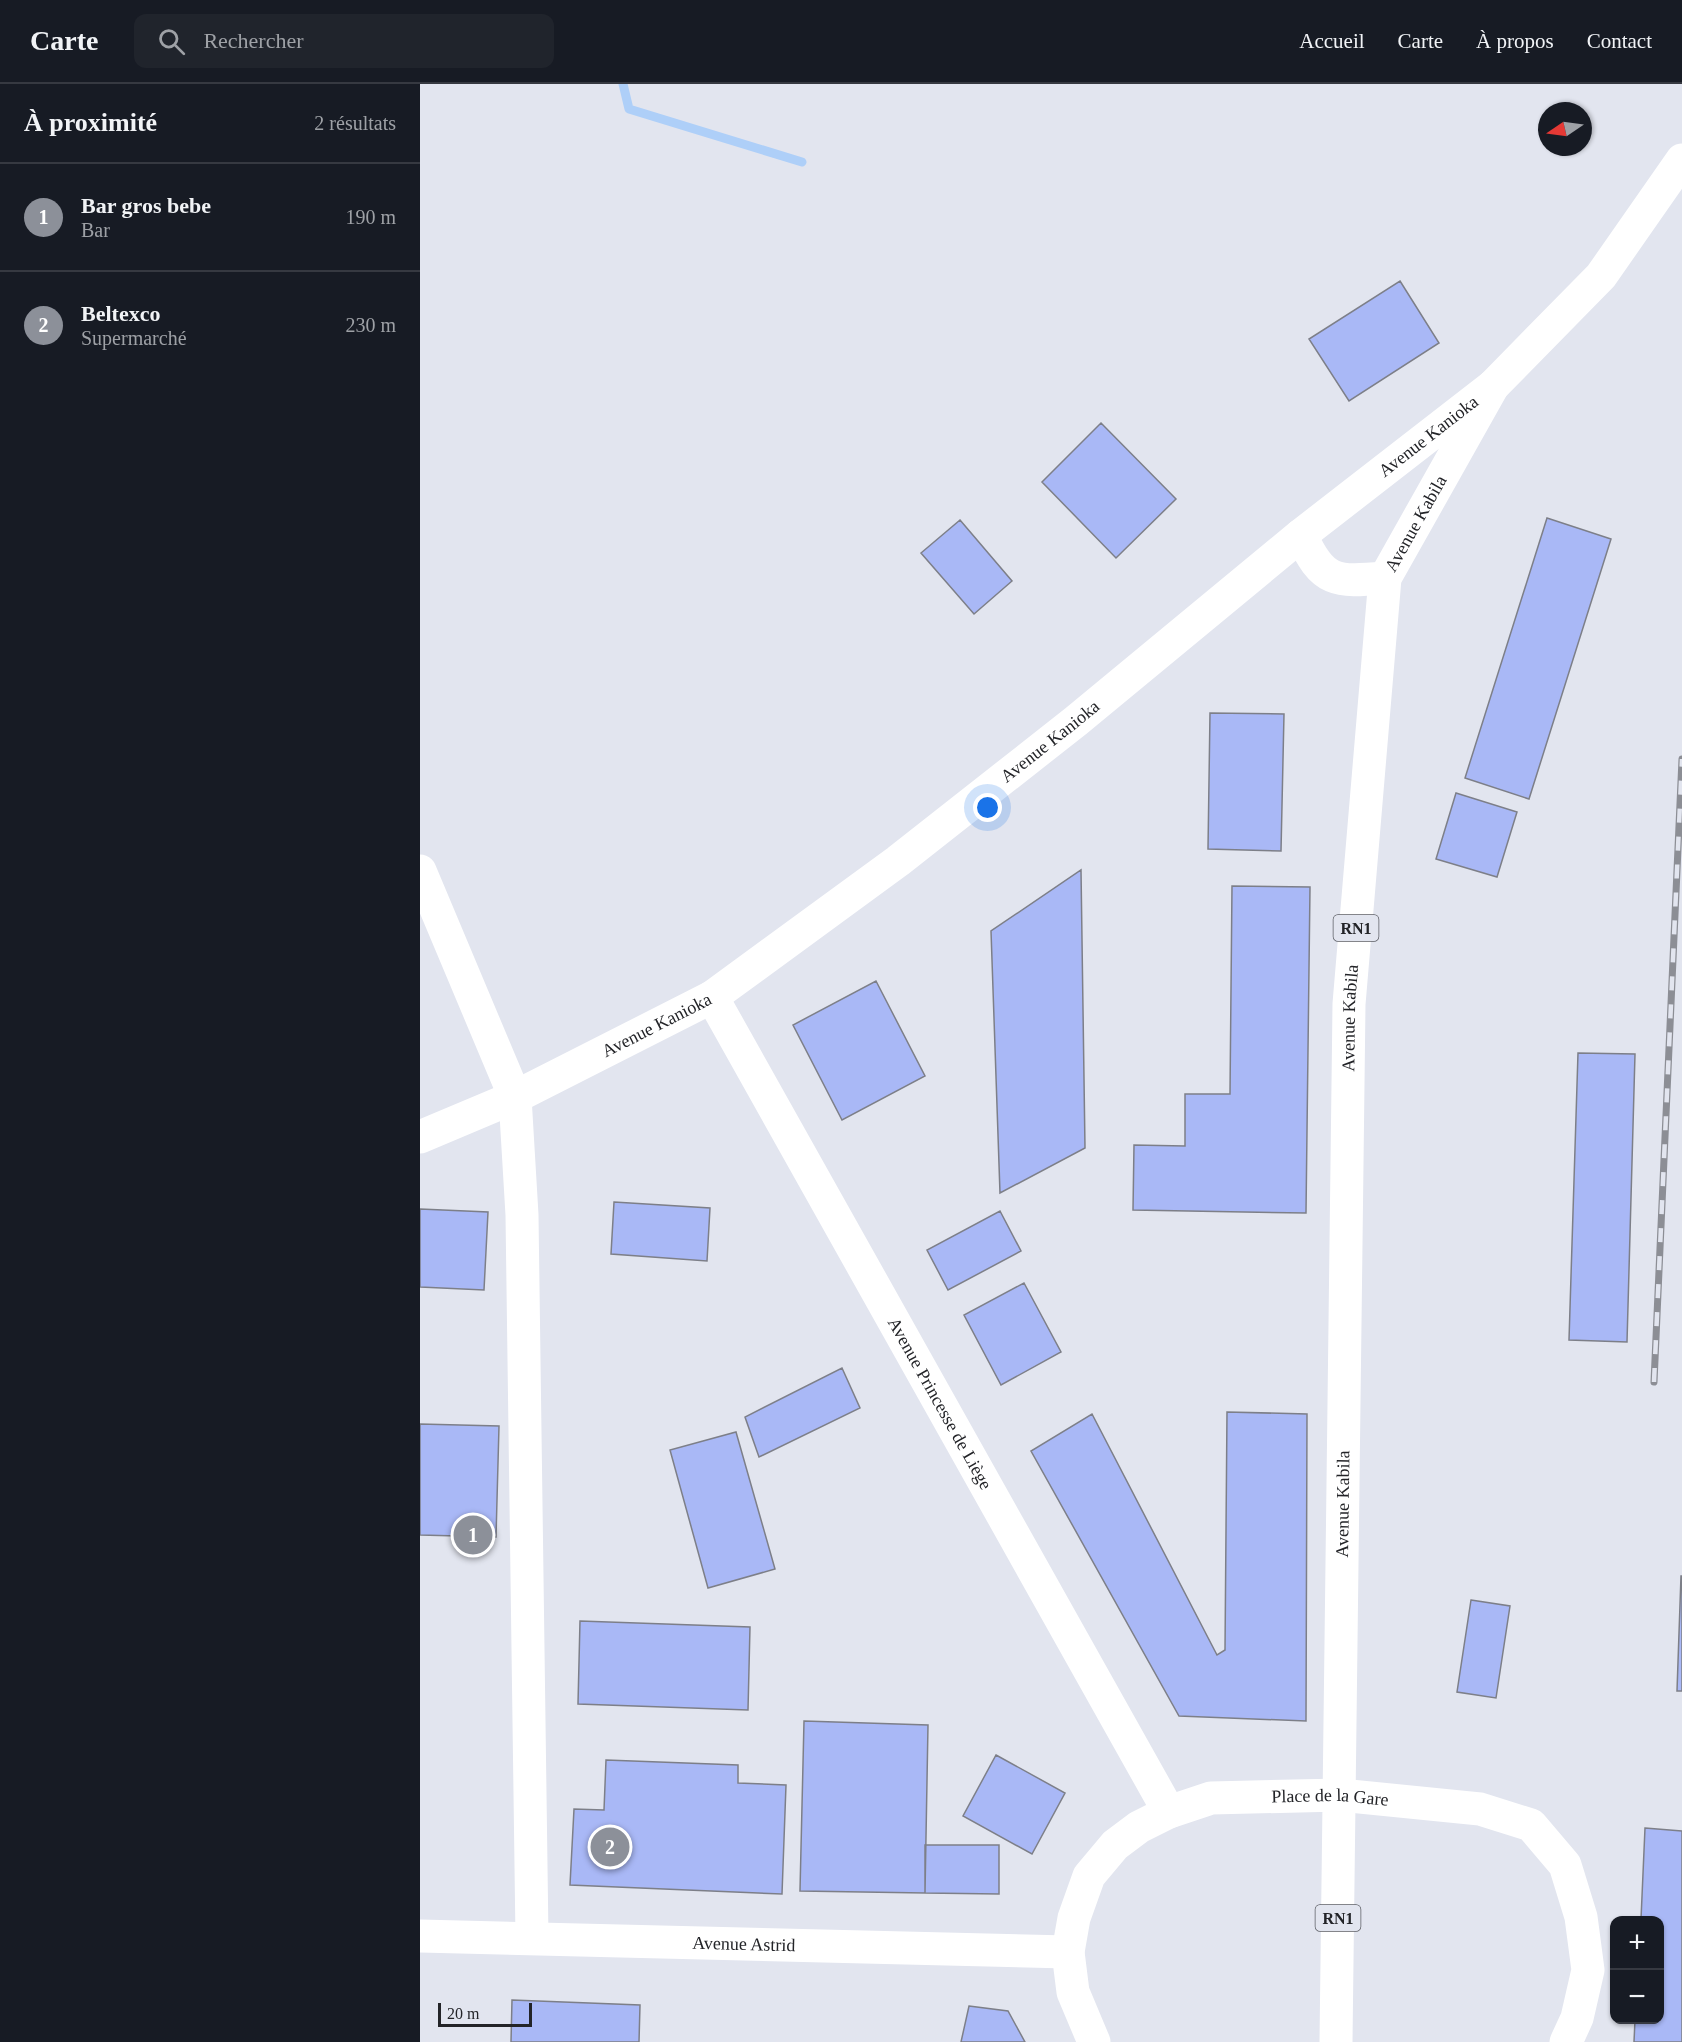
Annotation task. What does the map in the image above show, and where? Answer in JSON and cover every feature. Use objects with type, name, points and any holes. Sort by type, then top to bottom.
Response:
[{"type":"main road","name":"Avenue Kabila","points":[[1340,1795],[1349,1004],[1385,578],[1493,386],[1601,276],[1682,160]]},
{"type":"main road","name":"Avenue Kanioka","points":[[420,1137],[515,1097],[712,997],[898,861],[1067,729],[1301,535],[1493,386]]},
{"type":"main road","points":[[1301,535],[1310,556],[1330,577],[1345,581],[1385,578]]},
{"type":"main road","points":[[420,871],[515,1097],[522,1227],[532,1938]]},
{"type":"main road","name":"Avenue Princesse de Liège","points":[[712,997],[1169,1812]]},
{"type":"main road","name":"Place de la Gare","points":[[1094,2042],[1073,1992],[1068,1952],[1074,1918],[1089,1876],[1115,1845],[1139,1827],[1169,1812],[1211,1798],[1340,1795],[1480,1809],[1531,1825],[1565,1865],[1581,1917],[1588,1970],[1577,2018],[1566,2042]]},
{"type":"main road","name":"RN1","points":[[1336,2042],[1340,1795]]},
{"type":"main road","name":"Avenue Astrid","points":[[420,1936],[1068,1952]]},
{"type":"building","points":[[1400,281],[1439,343],[1349,401],[1309,339]]},
{"type":"building","points":[[1101,423],[1176,499],[1116,558],[1042,482]]},
{"type":"building","points":[[1547,518],[1611,539],[1529,799],[1465,778]]},
{"type":"building","points":[[960,520],[1012,581],[974,614],[921,553]]},
{"type":"building","points":[[1210,713],[1284,714],[1281,851],[1208,849]]},
{"type":"building","points":[[1456,793],[1517,812],[1497,877],[1436,859]]},
{"type":"building","points":[[1081,870],[1085,1148],[1000,1193],[991,931]]},
{"type":"building","points":[[1232,886],[1310,887],[1306,1213],[1133,1210],[1134,1145],[1185,1146],[1185,1094],[1230,1094]]},
{"type":"building","points":[[876,981],[925,1076],[842,1120],[793,1025]]},
{"type":"building","points":[[1578,1053],[1635,1054],[1627,1342],[1569,1340]]},
{"type":"building","points":[[614,1202],[710,1208],[707,1261],[611,1254]]},
{"type":"building","points":[[420,1209],[488,1212],[484,1290],[420,1287]]},
{"type":"building","points":[[1000,1211],[1021,1251],[948,1290],[927,1250]]},
{"type":"building","points":[[1024,1283],[1061,1352],[1001,1385],[964,1315]]},
{"type":"building","points":[[842,1368],[860,1408],[759,1457],[745,1417]]},
{"type":"building","points":[[1227,1412],[1307,1414],[1306,1721],[1179,1716],[1031,1451],[1092,1414],[1217,1655],[1225,1650]]},
{"type":"building","points":[[420,1424],[499,1426],[496,1537],[420,1535]]},
{"type":"building","points":[[736,1432],[775,1569],[708,1588],[670,1450]]},
{"type":"building","points":[[1681,1576],[1682,1691],[1677,1691]]},
{"type":"building","points":[[1471,1600],[1510,1606],[1496,1698],[1457,1692]]},
{"type":"building","points":[[580,1621],[750,1627],[748,1710],[578,1704]]},
{"type":"building","points":[[804,1721],[928,1725],[925,1893],[800,1891]]},
{"type":"building","points":[[996,1755],[1065,1793],[1032,1854],[963,1816]]},
{"type":"building","points":[[606,1760],[738,1765],[738,1783],[786,1785],[782,1894],[570,1885],[574,1809],[604,1810]]},
{"type":"building","points":[[1645,1828],[1682,1831],[1682,2042],[1634,2042],[1635,2024],[1664,2024],[1664,1916],[1641,1916]]},
{"type":"building","points":[[925,1845],[999,1845],[999,1894],[925,1893]]},
{"type":"building","points":[[512,2000],[640,2005],[639,2042],[511,2042]]},
{"type":"building","points":[[969,2006],[1008,2011],[1025,2042],[961,2042]]},
{"type":"waterway","points":[[623,84],[629,109],[802,162]]},
{"type":"railway","points":[[1654,1382],[1682,759]]},
{"type":"place","name":"Bar gros bebe","points":[[473,1535]]},
{"type":"place","name":"Beltexco","points":[[610,1847]]}]
